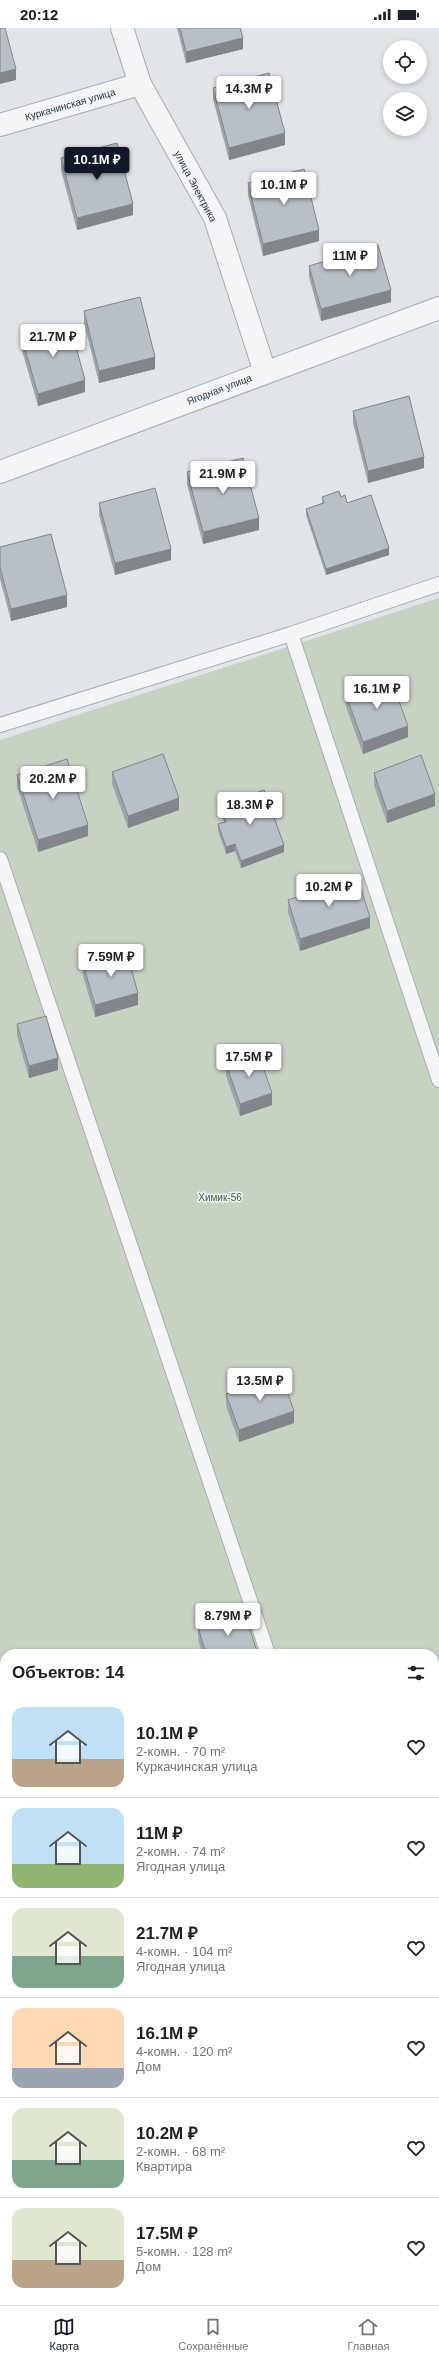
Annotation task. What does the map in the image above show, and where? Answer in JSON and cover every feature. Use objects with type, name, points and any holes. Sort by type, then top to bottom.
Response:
[{"type":"street","name":"улица Электрика","points":[[122,28],[140,84],[215,218],[265,372]]},
{"type":"street","name":"Куркачинская улица","points":[[0,124],[140,84]]},
{"type":"street","name":"Ягодная улица","points":[[0,472],[439,308]]},
{"type":"lane","points":[[0,724],[291,634],[439,584]]},
{"type":"lane","points":[[291,634],[439,1080]]},
{"type":"lane","points":[[0,859],[266,1649]]},
{"type":"green space","name":"Химик-56","points":[[439,598],[439,1649],[0,1649],[0,740]]},
{"type":"building","points":[[0,28],[5,28],[16,69],[0,73]]},
{"type":"building","points":[[180,28],[240,28],[243,38],[186,52]]},
{"type":"building","points":[[269,73],[285,133],[229,148],[213,88]]},
{"type":"building","points":[[117,143],[133,204],[77,218],[61,158]]},
{"type":"building","points":[[304,169],[319,230],[263,244],[248,183]]},
{"type":"building","points":[[378,245],[391,290],[321,309],[309,266]]},
{"type":"building","points":[[140,297],[155,357],[99,371],[84,311]]},
{"type":"building","points":[[70,325],[85,380],[38,394],[21,335],[52,326],[53,330]]},
{"type":"building","points":[[409,396],[424,457],[368,471],[353,411]]},
{"type":"building","points":[[243,458],[259,518],[203,532],[187,472]]},
{"type":"building","points":[[155,488],[171,549],[115,563],[99,503]]},
{"type":"building","points":[[339,491],[341,497],[345,495],[347,503],[371,495],[389,548],[326,569],[306,509],[324,503],[322,497]]},
{"type":"building","points":[[51,534],[67,595],[11,609],[0,567],[0,547]]},
{"type":"building","points":[[391,679],[408,726],[363,742],[346,695]]},
{"type":"building","points":[[163,754],[179,798],[128,816],[112,772]]},
{"type":"building","points":[[421,755],[435,794],[387,811],[374,773]]},
{"type":"building","points":[[67,759],[88,825],[38,840],[17,775]]},
{"type":"building","points":[[264,790],[284,845],[241,861],[235,844],[226,847],[218,824],[226,822],[221,806]]},
{"type":"building","points":[[357,877],[370,917],[300,939],[288,900]]},
{"type":"building","points":[[126,951],[138,993],[95,1005],[83,964]]},
{"type":"building","points":[[46,1016],[58,1058],[29,1066],[17,1024]]},
{"type":"building","points":[[258,1053],[272,1093],[240,1104],[226,1064]]},
{"type":"building","points":[[281,1374],[294,1411],[239,1430],[226,1394]]},
{"type":"building","points":[[244,1612],[256,1649],[205,1649],[198,1627]]}]
